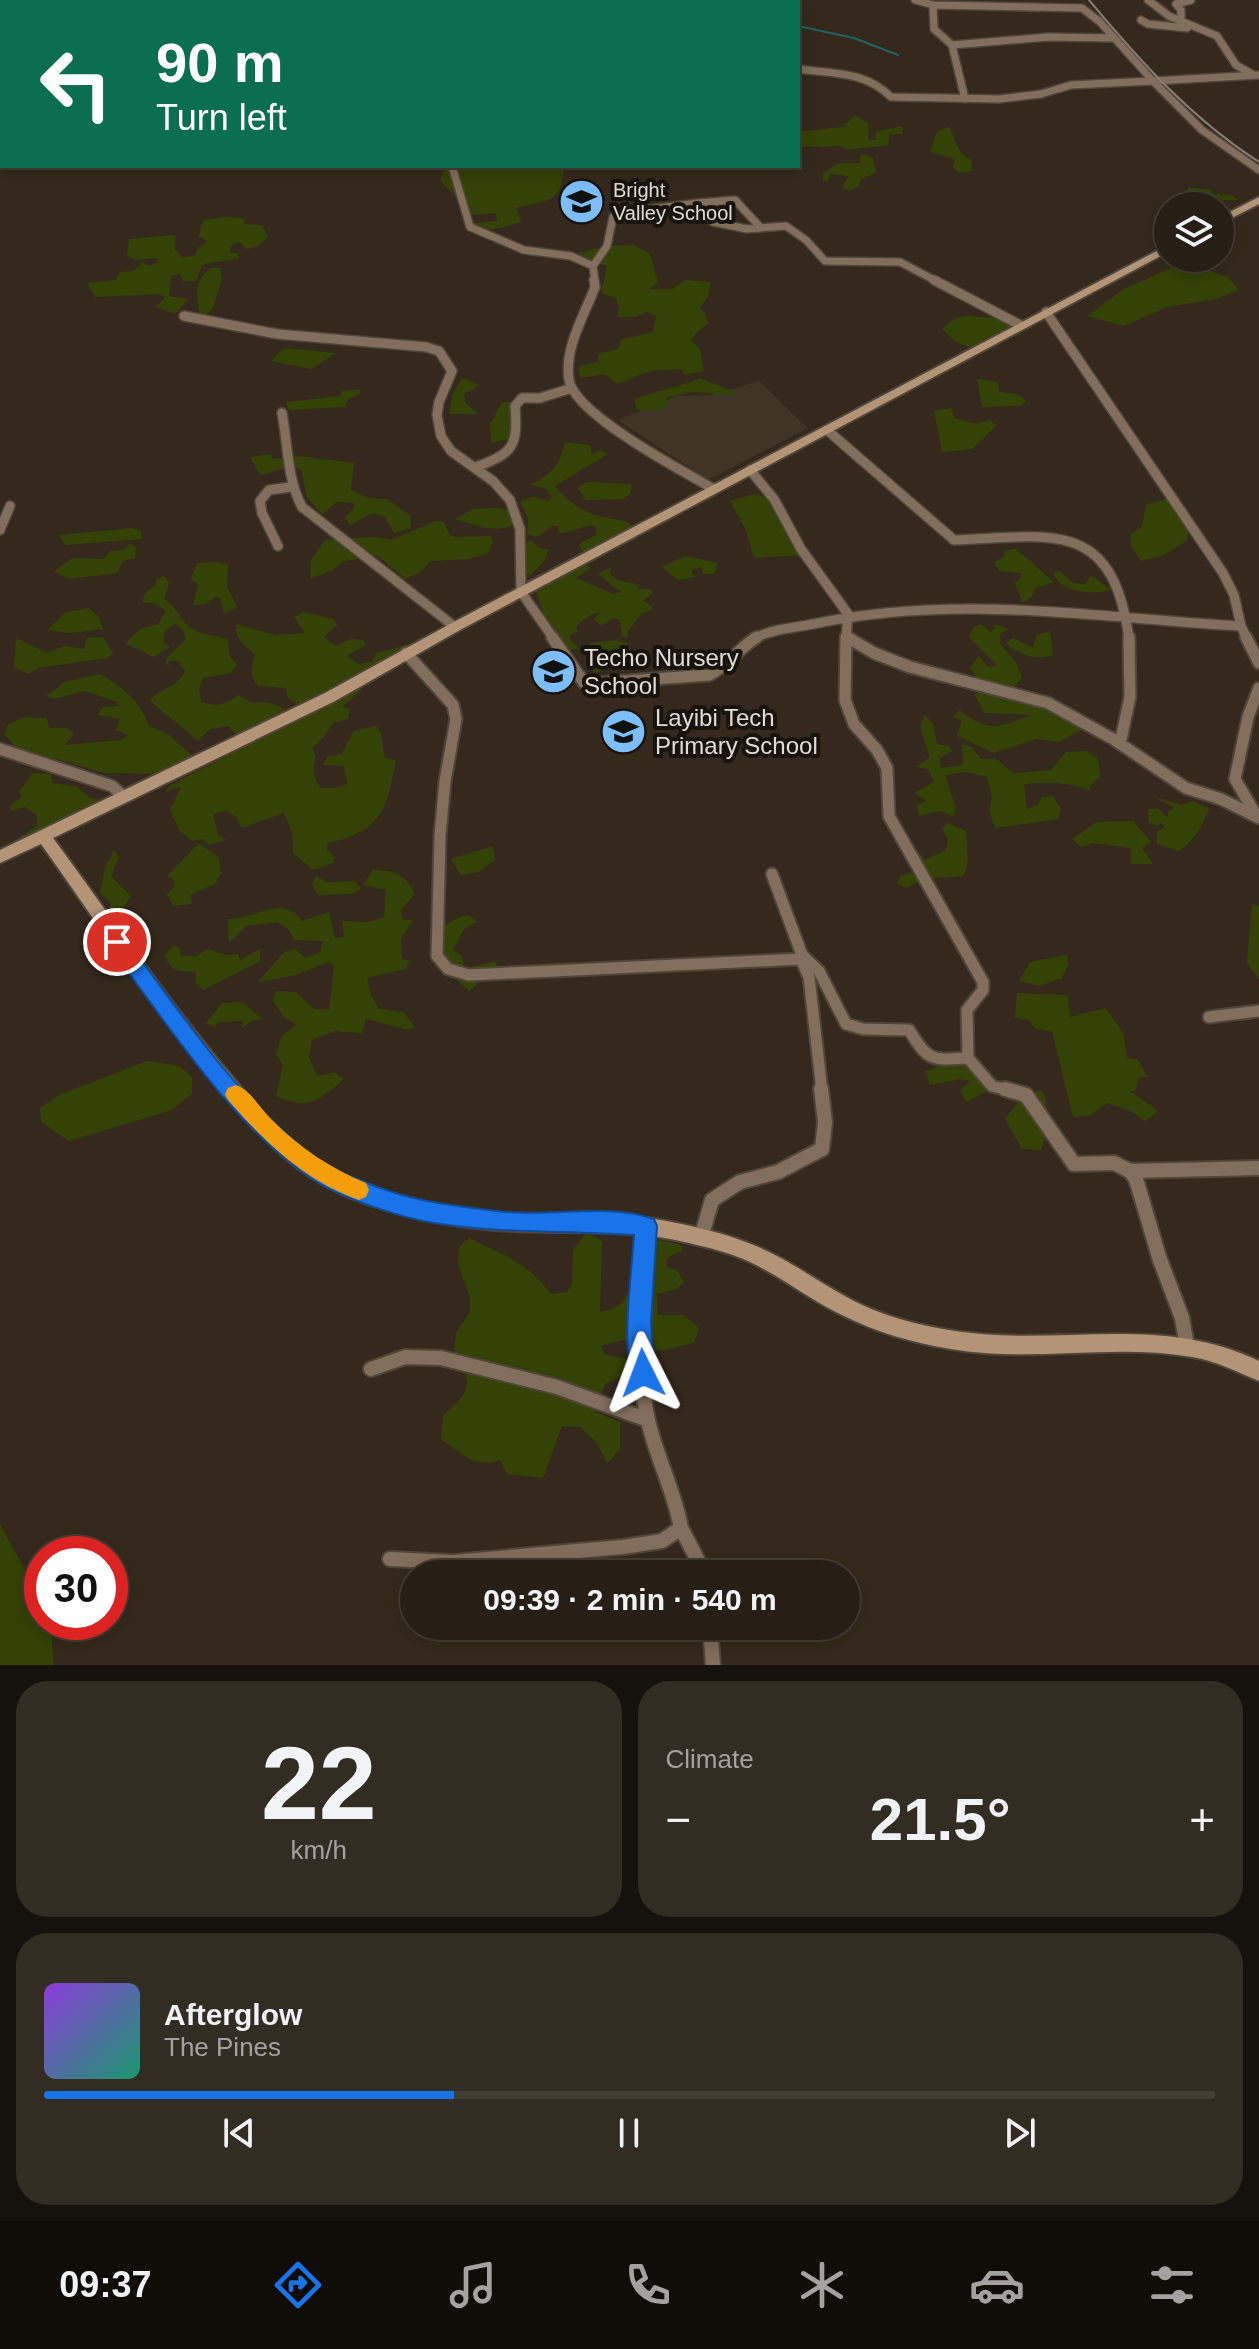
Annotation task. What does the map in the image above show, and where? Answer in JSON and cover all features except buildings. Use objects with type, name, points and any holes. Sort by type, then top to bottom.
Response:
[{"type":"street","points":[[915,0],[933,5],[1082,8],[1114,38],[1185,116],[1259,170]]},
{"type":"street","points":[[1148,0],[1219,38],[1236,65],[1258,75]]},
{"type":"street","points":[[1181,20],[1181,10],[1176,4],[1191,0]]},
{"type":"street","points":[[933,5],[933,32],[952,45],[1012,39],[1114,38]]},
{"type":"street","points":[[1141,20],[1148,24],[1206,31]]},
{"type":"street","points":[[952,45],[965,99]]},
{"type":"street","points":[[800,69],[870,80],[893,97],[965,99],[1036,94],[1088,83],[1258,75]]},
{"type":"street","points":[[453,168],[470,227],[524,250],[571,256],[593,266]]},
{"type":"street","points":[[714,489],[608,423],[572,388],[569,359],[595,287],[593,266],[607,246],[613,217],[617,213],[735,200],[760,227]]},
{"type":"street","points":[[1234,213],[1259,200]]},
{"type":"street","points":[[698,203],[712,222],[747,229],[778,224],[788,227],[806,240],[825,261],[892,260],[908,264],[1020,325]]},
{"type":"street","points":[[0,857],[330,697],[406,653],[1154,255]]},
{"type":"street","points":[[1046,312],[1223,573],[1234,595],[1241,626],[1259,663]]},
{"type":"street","points":[[184,316],[277,334],[397,344],[439,351],[452,371],[439,402],[438,430],[451,451],[476,467],[502,490],[516,512],[520,529],[521,592],[585,684],[709,675],[721,669],[740,648],[760,635],[848,614],[967,608],[1085,612],[1241,626]]},
{"type":"street","points":[[476,467],[503,458],[514,448],[517,437],[515,406],[522,398],[540,398],[572,388]]},
{"type":"street","points":[[282,413],[290,454],[291,487],[302,507],[455,627]]},
{"type":"street","points":[[827,430],[954,540],[1069,541],[1091,548],[1113,582],[1126,617],[1133,671],[1128,726],[1120,744]]},
{"type":"street","points":[[750,470],[774,499],[801,549],[848,614],[845,691],[849,713],[855,725],[873,742],[887,768],[889,783],[884,799],[888,815],[906,851],[943,906],[983,982],[983,990],[967,1010],[968,1058],[992,1086],[1026,1095],[1074,1164],[1114,1163],[1130,1171],[1136,1179],[1159,1257],[1176,1300],[1187,1346]]},
{"type":"street","points":[[278,546],[275,535],[260,513],[260,501],[269,490],[291,487]]},
{"type":"street","points":[[0,530],[10,506]]},
{"type":"street","points":[[846,636],[874,653],[910,667],[1048,703],[1120,744],[1186,788],[1221,799],[1259,818]]},
{"type":"street","points":[[406,653],[453,705],[456,719],[445,781],[439,866],[437,956],[448,969],[469,975],[801,959],[809,977],[825,1122],[822,1149],[778,1172],[740,1182],[712,1200],[701,1238]]},
{"type":"street","points":[[1259,688],[1248,717],[1235,779],[1259,818]]},
{"type":"street","points":[[0,749],[112,786],[124,797]]},
{"type":"street","points":[[44,837],[191,1042],[265,1127],[323,1175],[399,1206],[434,1213],[504,1222],[586,1221],[646,1226],[701,1238],[758,1256],[864,1315],[935,1337],[1040,1347],[1120,1342],[1187,1346],[1223,1354],[1259,1371]]},
{"type":"street","points":[[772,874],[802,955],[819,971],[843,1021],[849,1027],[909,1030],[923,1053],[933,1060],[968,1058]]},
{"type":"street","points":[[1209,1017],[1259,1011]]},
{"type":"street","points":[[1130,1171],[1259,1168]]},
{"type":"street","points":[[646,1226],[640,1322],[648,1420],[674,1488],[681,1528],[698,1560]]},
{"type":"street","points":[[371,1369],[405,1357],[441,1358],[557,1387],[648,1420]]},
{"type":"street","points":[[390,1559],[453,1562],[623,1547],[662,1541],[681,1528]]},
{"type":"street","points":[[711,1640],[713,1665]]},
{"type":"shaded area","points":[[759,381],[808,428],[708,480],[618,420],[677,396],[712,395]]},
{"type":"green space","points":[[855,115],[868,123],[869,140],[876,140],[875,132],[902,126],[903,134],[889,134],[888,145],[846,150],[841,146],[800,147],[800,132],[843,127]]},
{"type":"green space","points":[[949,127],[961,153],[972,161],[971,171],[960,173],[953,168],[955,159],[930,152],[937,131]]},
{"type":"green space","points":[[861,153],[873,158],[876,172],[860,180],[859,186],[850,191],[842,187],[849,176],[830,174],[828,181],[823,181],[823,173],[839,163],[859,163]]},
{"type":"green space","points":[[444,168],[564,168],[560,188],[550,199],[516,208],[521,222],[489,229],[472,223],[497,221],[496,213],[473,215],[440,180]]},
{"type":"green space","points":[[1188,187],[1212,192],[1187,192]]},
{"type":"green space","points":[[245,218],[244,224],[262,225],[268,237],[257,247],[246,249],[240,242],[232,244],[229,253],[237,253],[239,258],[202,265],[196,281],[183,281],[180,274],[171,276],[169,296],[188,299],[175,314],[156,307],[164,299],[162,294],[95,297],[87,283],[116,280],[120,272],[133,271],[143,262],[149,266],[158,262],[157,258],[136,260],[127,256],[129,239],[175,235],[175,249],[182,258],[195,255],[198,248],[207,242],[199,236],[203,220]]},
{"type":"green space","points":[[633,245],[650,254],[658,283],[649,289],[672,289],[686,280],[711,282],[708,296],[700,308],[708,324],[691,341],[700,348],[704,371],[684,375],[681,369],[650,371],[617,384],[605,374],[580,378],[578,367],[599,361],[598,354],[618,349],[622,339],[653,332],[656,316],[647,312],[635,317],[617,317],[619,308],[616,298],[601,293],[607,266],[573,255],[605,246]]},
{"type":"green space","points":[[211,268],[220,268],[222,279],[212,310],[205,315],[199,313],[198,289],[201,278]]},
{"type":"green space","points":[[1162,272],[1213,272],[1228,277],[1239,290],[1216,299],[1167,307],[1124,326],[1087,316],[1124,289]]},
{"type":"green space","points":[[955,318],[1010,319],[1017,328],[997,341],[970,347],[951,338],[942,329]]},
{"type":"green space","points":[[284,348],[336,353],[311,369],[271,361]]},
{"type":"green space","points":[[462,378],[480,385],[464,394],[466,403],[478,414],[449,414],[452,395]]},
{"type":"green space","points":[[700,378],[737,393],[690,392],[666,398],[669,405],[657,410],[637,410],[634,400]]},
{"type":"green space","points":[[977,379],[998,382],[999,392],[1018,394],[1026,401],[1022,406],[982,407]]},
{"type":"green space","points":[[360,389],[360,394],[348,399],[345,407],[288,410],[286,402],[341,396],[342,391]]},
{"type":"green space","points":[[502,402],[517,402],[515,410],[509,414],[519,436],[491,443],[490,425]]},
{"type":"green space","points":[[951,408],[954,418],[976,424],[990,420],[996,426],[972,449],[942,452],[934,411]]},
{"type":"green space","points":[[565,442],[590,445],[592,455],[600,450],[608,454],[555,486],[579,507],[605,518],[626,521],[633,527],[584,554],[579,544],[597,534],[595,526],[559,533],[558,526],[551,526],[539,536],[527,535],[528,518],[520,502],[533,496],[548,501],[552,497],[545,488],[530,485],[554,468]]},
{"type":"green space","points":[[271,454],[272,459],[299,456],[354,463],[351,490],[367,498],[387,499],[410,516],[411,528],[394,533],[385,517],[372,513],[350,525],[345,517],[355,507],[353,503],[337,502],[322,514],[307,497],[301,469],[286,468],[260,475],[250,457]]},
{"type":"green space","points":[[587,482],[632,484],[630,494],[623,499],[585,500],[578,487]]},
{"type":"green space","points":[[754,494],[781,501],[804,555],[754,558],[745,528],[730,501]]},
{"type":"green space","points":[[1169,499],[1189,524],[1187,540],[1164,555],[1141,561],[1131,546],[1130,534],[1142,527],[1146,504]]},
{"type":"green space","points":[[473,509],[512,510],[520,521],[496,529],[455,519]]},
{"type":"green space","points":[[436,521],[444,522],[450,535],[455,537],[491,536],[493,542],[488,553],[470,559],[430,561],[421,572],[405,579],[378,556],[344,561],[333,570],[310,579],[311,560],[325,540],[375,537],[391,540]]},
{"type":"green space","points":[[132,528],[141,531],[142,539],[65,545],[59,535]]},
{"type":"green space","points":[[531,540],[538,547],[549,550],[545,560],[531,575],[514,573],[514,549]]},
{"type":"green space","points":[[129,544],[136,547],[135,558],[123,561],[117,573],[68,579],[54,571],[73,558],[104,559],[110,551],[124,550]]},
{"type":"green space","points":[[1016,549],[1054,582],[1035,588],[1032,597],[1023,603],[1015,583],[1021,573],[999,571],[994,562],[1004,557],[1004,551]]},
{"type":"green space","points":[[686,556],[718,563],[715,574],[703,574],[701,567],[691,570],[695,577],[678,580],[661,567]]},
{"type":"green space","points":[[197,563],[228,564],[227,587],[237,607],[224,614],[221,599],[217,596],[206,604],[193,605],[198,584],[191,579]]},
{"type":"green space","points":[[583,564],[592,568],[576,578],[613,594],[621,592],[598,574],[611,567],[610,574],[617,580],[640,585],[636,589],[653,592],[643,601],[652,606],[651,610],[641,614],[627,633],[628,637],[622,637],[620,620],[613,618],[601,626],[594,619],[600,612],[590,615],[576,627],[578,632],[570,635],[570,640],[579,648],[567,651],[544,616],[536,591]]},
{"type":"green space","points":[[1060,571],[1073,583],[1085,584],[1091,575],[1111,590],[1078,591],[1057,580],[1053,573]]},
{"type":"green space","points":[[164,576],[169,583],[164,599],[191,628],[228,639],[230,656],[237,665],[231,673],[203,678],[199,689],[201,702],[221,704],[238,695],[252,703],[271,703],[289,712],[239,739],[229,726],[210,729],[198,741],[150,701],[177,682],[185,671],[178,661],[169,661],[168,668],[166,659],[186,639],[182,629],[175,624],[165,631],[163,642],[170,647],[154,657],[125,643],[140,629],[158,624],[166,611],[154,603],[142,602],[157,579]]},
{"type":"green space","points":[[89,608],[98,616],[103,629],[69,633],[47,630],[66,612]]},
{"type":"green space","points":[[303,612],[333,619],[337,625],[324,637],[335,646],[351,639],[364,640],[366,645],[347,656],[358,664],[372,662],[376,653],[417,642],[300,707],[288,698],[286,688],[258,686],[252,671],[255,655],[239,638],[236,624],[275,635],[305,633],[294,617]]},
{"type":"green space","points":[[981,624],[990,632],[995,629],[994,624],[1009,629],[1000,634],[1000,644],[1016,662],[1022,678],[1008,694],[1037,703],[1087,727],[1059,742],[1037,739],[994,753],[957,736],[962,720],[952,717],[959,710],[979,723],[994,726],[1033,715],[984,713],[974,694],[984,692],[970,667],[979,656],[988,667],[997,665],[969,637],[974,627]]},
{"type":"green space","points":[[1050,631],[1053,655],[1028,656],[1006,643],[1013,638],[1033,648],[1037,635]]},
{"type":"green space","points":[[103,637],[113,654],[107,658],[38,668],[29,674],[14,668],[16,638],[47,653],[65,646],[84,649],[87,638]]},
{"type":"green space","points":[[616,640],[627,643],[627,648],[613,650],[606,656],[623,656],[610,668],[593,673],[591,643]]},
{"type":"green space","points":[[100,674],[129,696],[149,726],[168,734],[198,761],[166,774],[104,773],[16,747],[4,734],[8,724],[25,717],[47,718],[49,728],[67,728],[74,734],[65,745],[121,740],[129,735],[116,730],[120,719],[98,715],[103,707],[118,706],[118,702],[84,691],[55,699],[46,696],[65,682]]},
{"type":"green space","points":[[363,684],[360,691],[342,707],[350,709],[348,719],[333,723],[312,748],[316,756],[316,780],[321,788],[347,784],[344,766],[323,765],[328,756],[342,754],[353,731],[376,726],[381,733],[385,759],[396,760],[389,793],[379,816],[360,832],[328,843],[327,850],[335,857],[333,863],[313,870],[293,853],[293,835],[284,813],[242,828],[235,816],[226,811],[213,814],[218,835],[226,840],[209,845],[202,839],[192,841],[180,832],[170,810],[181,787],[165,792],[169,786]]},
{"type":"green space","points":[[924,715],[933,723],[937,744],[949,746],[952,751],[940,758],[941,768],[963,765],[962,744],[972,747],[981,759],[996,759],[1013,773],[1051,770],[1066,752],[1087,751],[1098,759],[1100,776],[1090,786],[1090,791],[1058,783],[1024,784],[1027,809],[1038,804],[1042,797],[1053,796],[1061,809],[1058,819],[995,828],[989,810],[992,798],[987,777],[965,772],[945,775],[956,809],[953,816],[939,811],[919,816],[917,805],[927,801],[914,793],[934,782],[928,769],[916,767],[930,757],[920,728]]},
{"type":"green space","points":[[33,773],[51,774],[52,783],[76,786],[90,798],[101,800],[88,813],[24,845],[21,836],[37,826],[37,815],[25,807],[11,811],[10,805],[22,797],[19,791]]},
{"type":"green space","points":[[1152,796],[1182,805],[1191,801],[1209,808],[1197,832],[1179,851],[1157,844],[1157,832],[1165,827],[1161,823],[1157,826],[1149,823],[1148,809],[1158,808],[1167,818],[1174,807]]},
{"type":"green space","points":[[1133,821],[1151,842],[1142,848],[1153,864],[1131,864],[1131,848],[1093,843],[1081,847],[1072,839],[1097,822]]},
{"type":"green space","points":[[947,823],[966,831],[968,860],[964,876],[924,879],[906,888],[897,883],[901,876],[914,872],[909,859],[914,847],[925,860],[946,850],[948,839],[942,829]]},
{"type":"green space","points":[[199,843],[219,858],[221,873],[215,884],[190,895],[192,904],[173,906],[167,894],[175,885],[173,879],[167,876]]},
{"type":"green space","points":[[493,846],[495,860],[479,872],[461,875],[451,859]]},
{"type":"green space","points":[[114,850],[119,857],[111,876],[131,896],[123,908],[111,909],[109,901],[100,894],[105,868]]},
{"type":"green space","points":[[373,870],[398,875],[415,894],[401,910],[403,920],[413,920],[401,939],[402,959],[411,961],[405,969],[367,978],[371,995],[379,1009],[404,1012],[415,1028],[404,1029],[366,1019],[362,1033],[335,1031],[312,1040],[309,1057],[317,1076],[334,1072],[344,1079],[320,1098],[305,1103],[276,1096],[283,1065],[276,1054],[282,1036],[296,1025],[284,1017],[273,1001],[276,991],[296,992],[314,1009],[329,1009],[334,966],[328,962],[296,975],[257,983],[284,952],[295,949],[305,958],[320,952],[323,941],[294,940],[289,930],[278,922],[246,926],[229,943],[228,919],[277,908],[294,913],[302,921],[329,912],[335,938],[344,937],[342,921],[369,922],[384,917],[386,890],[363,885]]},
{"type":"green space","points":[[316,876],[326,882],[355,881],[361,889],[352,894],[318,895],[312,884]]},
{"type":"green space","points":[[1252,904],[1259,906],[1259,980],[1247,962]]},
{"type":"green space","points":[[462,916],[470,916],[477,922],[464,929],[453,951],[461,954],[465,969],[494,961],[498,966],[469,991],[440,964],[440,928]]},
{"type":"green space","points":[[174,945],[180,949],[181,956],[196,956],[208,949],[226,955],[238,954],[240,960],[260,949],[260,961],[203,990],[195,982],[196,972],[180,971],[170,965],[165,955]]},
{"type":"green space","points":[[1067,955],[1068,965],[1062,978],[1040,986],[1019,981],[1030,962]]},
{"type":"green space","points":[[1017,993],[1068,995],[1070,1017],[1106,1008],[1123,1033],[1127,1057],[1138,1060],[1147,1077],[1139,1078],[1135,1091],[1130,1091],[1158,1111],[1145,1121],[1131,1111],[1107,1103],[1089,1116],[1073,1117],[1052,1031],[1036,1029],[1028,1020],[1015,1018]]},
{"type":"green space","points":[[242,1002],[263,1019],[253,1020],[242,1028],[243,1021],[219,1022],[214,1027],[206,1023],[222,1003]]},
{"type":"green space","points":[[147,1061],[179,1066],[192,1077],[192,1093],[172,1110],[69,1141],[41,1122],[40,1108],[59,1095]]},
{"type":"green space","points":[[939,1066],[978,1066],[986,1092],[966,1102],[960,1090],[971,1081],[961,1079],[930,1085],[925,1071]]},
{"type":"green space","points":[[1026,1091],[1042,1091],[1045,1097],[1047,1120],[1041,1150],[1022,1149],[1005,1119]]},
{"type":"green space","points":[[586,1233],[602,1241],[600,1312],[624,1300],[640,1257],[652,1239],[680,1244],[683,1251],[668,1257],[666,1266],[678,1271],[684,1283],[676,1289],[657,1294],[658,1315],[683,1315],[699,1328],[694,1343],[660,1351],[622,1340],[601,1346],[604,1354],[625,1359],[631,1372],[605,1384],[594,1411],[620,1422],[620,1449],[607,1464],[597,1443],[580,1427],[562,1426],[543,1478],[507,1474],[500,1460],[476,1461],[441,1439],[443,1416],[459,1401],[467,1381],[454,1354],[456,1333],[470,1312],[470,1297],[458,1265],[459,1247],[469,1238],[504,1255],[533,1274],[551,1294],[567,1292],[572,1283],[573,1250]]},
{"type":"green space","points":[[0,1524],[24,1568],[24,1640],[52,1640],[54,1665],[0,1665]]},
{"type":"waterway","points":[[800,26],[854,38],[898,55]]},
{"type":"railway","points":[[1089,0],[1168,88],[1211,127],[1259,162]]},
{"type":"slow traffic","points":[[236,1094],[265,1127],[296,1155],[323,1175],[359,1190]]},
{"type":"place","name":"Bright Valley School","points":[[582,201]]},
{"type":"place","name":"Techo Nursery School","points":[[553,672]]},
{"type":"place","name":"Layibi Tech Primary School","points":[[624,732]]},
{"type":"route","points":[[117,942],[191,1042],[265,1127],[323,1175],[399,1206],[434,1213],[504,1222],[586,1221],[646,1226],[640,1322],[643,1373]]}]
